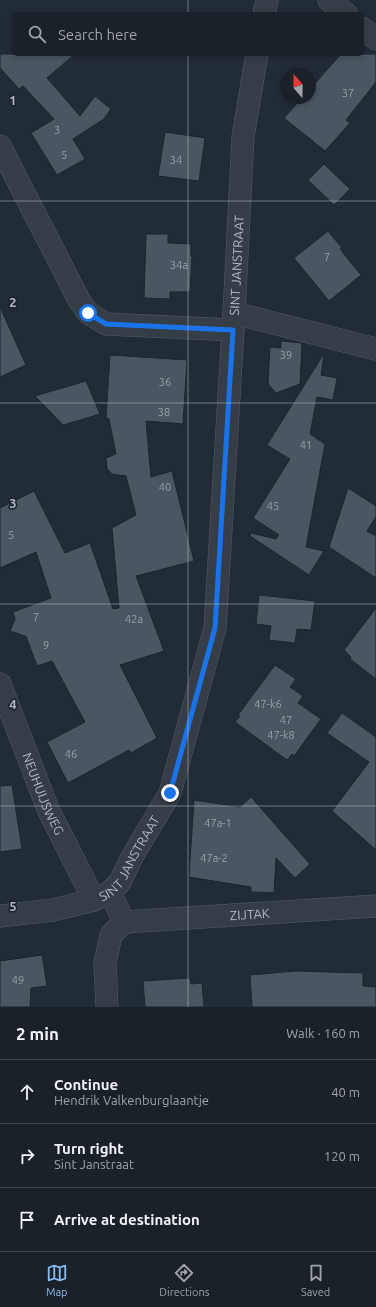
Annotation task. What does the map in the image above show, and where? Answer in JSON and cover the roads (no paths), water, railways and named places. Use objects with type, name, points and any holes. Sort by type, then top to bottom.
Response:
[{"type":"street","points":[[264,12],[266,0]]},
{"type":"street","points":[[329,0],[344,12]]},
{"type":"street","points":[[364,30],[376,39]]},
{"type":"street","name":"SINT JANSTRAAT","points":[[0,916],[53,910],[102,896],[120,882],[132,857],[170,793],[215,628],[244,137],[257,56]]},
{"type":"street","points":[[0,146],[80,300],[88,313],[106,324],[234,322],[376,349]]},
{"type":"street","name":"NEUHUIJSWEG","points":[[0,684],[48,809],[102,896],[124,922]]},
{"type":"street","name":"ZIJTAK","points":[[124,922],[376,906]]},
{"type":"street","points":[[107,1007],[105,964],[111,936],[124,922]]}]
